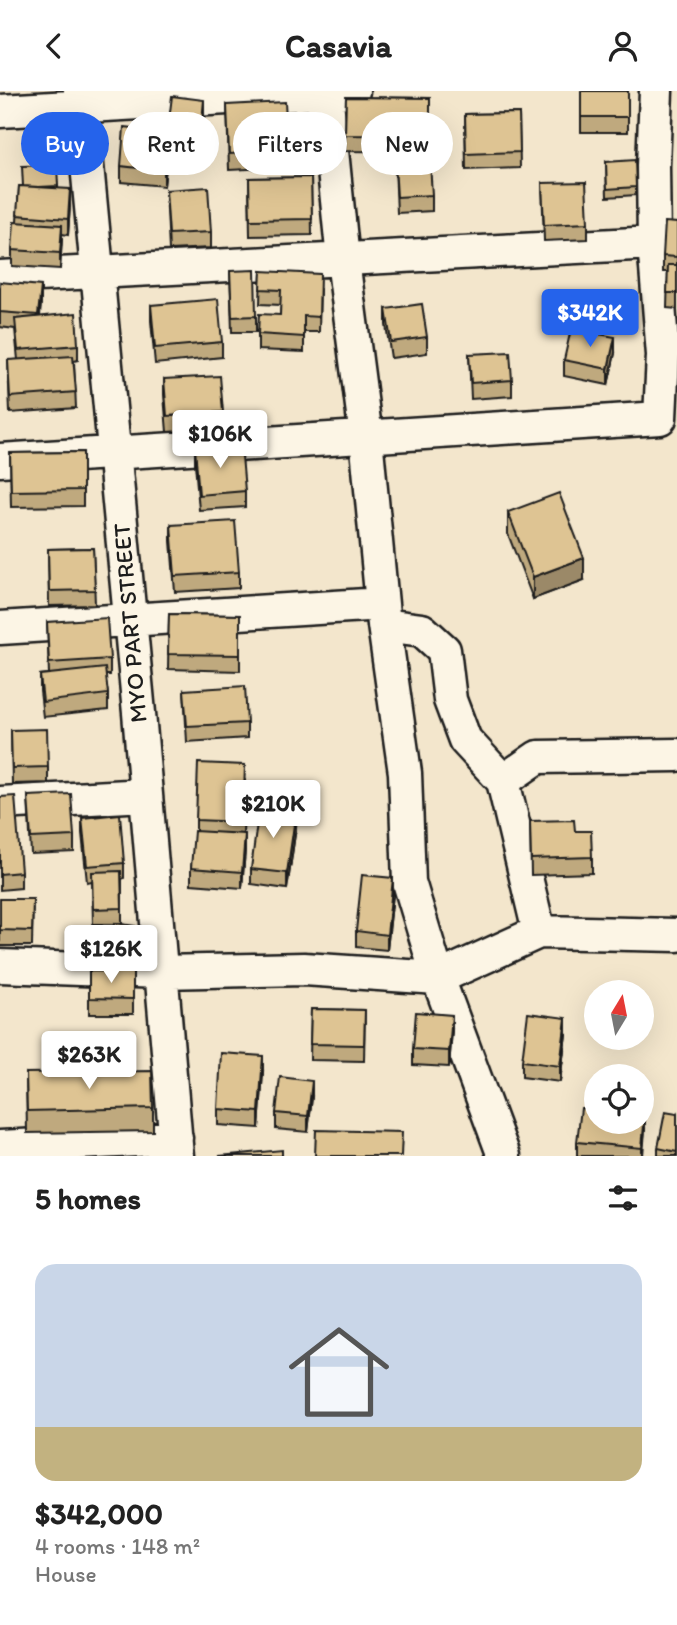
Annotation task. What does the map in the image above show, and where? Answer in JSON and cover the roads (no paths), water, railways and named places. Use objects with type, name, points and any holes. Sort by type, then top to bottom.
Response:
[{"type":"street","points":[[0,111],[80,98],[335,91],[342,260],[366,437],[383,615],[405,773],[409,882],[438,978],[504,1156]]},
{"type":"street","points":[[0,460],[660,418],[663,355],[654,243],[653,166],[656,91]]},
{"type":"street","name":"MYO PART STREET","points":[[80,98],[130,619],[176,1147]]},
{"type":"street","points":[[0,277],[654,243]]},
{"type":"street","points":[[0,628],[130,619],[383,615],[422,631],[444,650],[450,700],[465,740],[503,781],[539,932]]},
{"type":"street","points":[[503,781],[538,757],[677,755]]},
{"type":"street","points":[[0,803],[146,795]]},
{"type":"street","points":[[0,966],[161,972],[304,969],[438,978],[539,932],[677,935]]},
{"type":"street","points":[[0,1147],[176,1147]]}]
